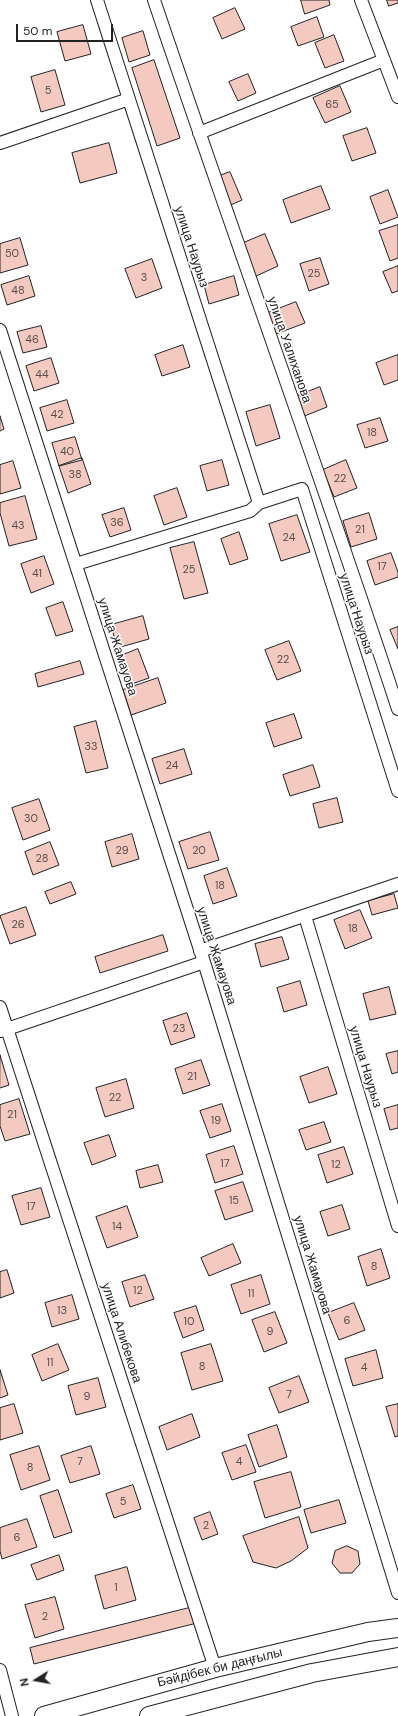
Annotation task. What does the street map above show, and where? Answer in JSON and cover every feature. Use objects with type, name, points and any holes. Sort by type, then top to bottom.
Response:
[{"type":"main road","name":"Бәйдібек би даңғылы","points":[[44,1716],[215,1668],[368,1632],[398,1628]]},
{"type":"main road","points":[[149,1716],[312,1674],[398,1656]]},
{"type":"street","name":"улица Наурыз","points":[[97,0],[259,503]]},
{"type":"street","name":"улица Уалиханова","points":[[154,0],[356,583],[398,709]]},
{"type":"street","points":[[361,0],[398,97]]},
{"type":"street","points":[[199,133],[384,60]]},
{"type":"street","points":[[0,143],[129,99]]},
{"type":"street","name":"улица Жамауова","points":[[0,330],[202,956],[398,1593]]},
{"type":"street","name":"улица Наурыз","points":[[76,564],[250,511],[259,503],[302,489],[398,791]]},
{"type":"street","points":[[4,1031],[305,916],[398,884]]},
{"type":"street","name":"улица Наурыз","points":[[305,916],[398,1226]]},
{"type":"street","name":"улица Алибекова","points":[[0,1007],[4,1031],[215,1668]]},
{"type":"street","points":[[0,1670],[12,1716]]},
{"type":"building","points":[[301,0],[329,0],[330,5],[305,14]]},
{"type":"building","points":[[387,0],[398,0],[398,3],[389,6]]},
{"type":"building","points":[[235,8],[245,29],[222,39],[213,18]]},
{"type":"building","points":[[317,17],[324,37],[298,46],[291,27]]},
{"type":"building","points":[[83,25],[91,54],[65,61],[57,32]]},
{"type":"building","points":[[143,31],[150,55],[129,62],[122,38]]},
{"type":"building","points":[[334,35],[344,61],[325,68],[315,43]]},
{"type":"building","points":[[154,60],[180,138],[157,146],[132,68]]},
{"type":"building","points":[[55,70],[65,105],[41,112],[31,77]]},
{"type":"building","points":[[248,74],[256,93],[238,101],[229,82]]},
{"type":"building","points":[[340,86],[351,112],[325,123],[313,98]]},
{"type":"building","points":[[367,128],[376,153],[352,161],[343,136]]},
{"type":"building","points":[[109,143],[117,173],[80,183],[72,153]]},
{"type":"building","points":[[230,172],[242,200],[226,207],[214,178]]},
{"type":"building","points":[[321,186],[330,209],[291,223],[283,200]]},
{"type":"building","points":[[388,190],[398,217],[380,224],[370,197]]},
{"type":"building","points":[[398,225],[398,258],[390,261],[379,231]]},
{"type":"building","points":[[265,234],[278,266],[254,277],[241,244]]},
{"type":"building","points":[[20,238],[28,265],[0,273],[0,244]]},
{"type":"building","points":[[320,258],[329,284],[309,291],[300,264]]},
{"type":"building","points":[[152,259],[162,288],[136,298],[125,269]]},
{"type":"building","points":[[398,266],[398,291],[392,293],[383,272]]},
{"type":"building","points":[[29,276],[35,296],[7,305],[1,285]]},
{"type":"building","points":[[234,276],[239,295],[209,304],[204,285]]},
{"type":"building","points":[[296,302],[305,323],[276,334],[268,313]]},
{"type":"building","points":[[41,326],[47,347],[23,353],[17,332]]},
{"type":"building","points":[[183,345],[190,367],[162,376],[155,355]]},
{"type":"building","points":[[398,355],[398,380],[384,385],[376,363]]},
{"type":"building","points":[[51,358],[59,383],[34,391],[26,366]]},
{"type":"building","points":[[320,387],[327,407],[302,417],[295,397]]},
{"type":"building","points":[[67,400],[74,423],[47,431],[40,408]]},
{"type":"building","points":[[270,405],[280,438],[256,446],[246,412]]},
{"type":"building","points":[[0,416],[4,429],[0,431]]},
{"type":"building","points":[[380,418],[388,441],[365,448],[357,425]]},
{"type":"building","points":[[75,437],[82,460],[59,466],[52,443]]},
{"type":"building","points":[[82,458],[91,484],[68,493],[59,466]]},
{"type":"building","points":[[222,460],[229,485],[207,491],[200,466]]},
{"type":"building","points":[[346,460],[357,488],[334,497],[323,470]]},
{"type":"building","points":[[13,461],[21,488],[0,494],[0,465]]},
{"type":"building","points":[[177,488],[187,517],[164,525],[154,496]]},
{"type":"building","points":[[25,496],[37,539],[9,546],[0,513],[0,503]]},
{"type":"building","points":[[124,508],[131,530],[110,537],[102,515]]},
{"type":"building","points":[[369,513],[377,539],[351,547],[343,521]]},
{"type":"building","points":[[297,515],[310,552],[281,561],[269,524]]},
{"type":"building","points":[[239,532],[248,559],[230,565],[221,539]]},
{"type":"building","points":[[194,542],[208,593],[184,599],[170,548]]},
{"type":"building","points":[[391,553],[398,572],[398,577],[375,585],[367,561]]},
{"type":"building","points":[[44,556],[54,584],[31,593],[21,564]]},
{"type":"building","points":[[63,602],[73,631],[56,636],[46,608]]},
{"type":"building","points":[[143,616],[149,639],[117,648],[111,625]]},
{"type":"building","points":[[398,627],[398,649],[390,630]]},
{"type":"building","points":[[289,641],[301,671],[277,680],[265,650]]},
{"type":"building","points":[[138,649],[149,678],[129,685],[118,657]]},
{"type":"building","points":[[80,661],[84,674],[38,687],[35,674]]},
{"type":"building","points":[[158,678],[166,703],[131,715],[123,690]]},
{"type":"building","points":[[294,714],[302,738],[274,747],[266,723]]},
{"type":"building","points":[[96,721],[108,768],[86,773],[74,727]]},
{"type":"building","points":[[184,749],[192,774],[160,784],[152,759]]},
{"type":"building","points":[[313,765],[320,787],[290,796],[283,775]]},
{"type":"building","points":[[337,798],[343,822],[319,828],[313,804]]},
{"type":"building","points":[[39,799],[50,830],[23,840],[12,808]]},
{"type":"building","points":[[210,832],[219,860],[188,869],[179,842]]},
{"type":"building","points":[[132,834],[139,859],[112,867],[105,842]]},
{"type":"building","points":[[50,842],[59,865],[33,875],[25,852]]},
{"type":"building","points":[[227,868],[237,896],[213,904],[204,876]]},
{"type":"building","points":[[71,882],[76,894],[50,904],[45,892]]},
{"type":"building","points":[[394,894],[398,908],[372,915],[368,901]]},
{"type":"building","points":[[26,907],[36,935],[10,944],[0,916]]},
{"type":"building","points":[[360,910],[372,938],[345,949],[334,920]]},
{"type":"building","points":[[163,935],[168,951],[100,973],[95,957]]},
{"type":"building","points":[[282,937],[289,959],[261,967],[255,944]]},
{"type":"building","points":[[300,981],[307,1005],[284,1012],[277,988]]},
{"type":"building","points":[[389,987],[396,1014],[370,1020],[363,994]]},
{"type":"building","points":[[187,1013],[195,1037],[171,1045],[163,1021]]},
{"type":"building","points":[[398,1051],[398,1072],[392,1074],[386,1054]]},
{"type":"building","points":[[0,1055],[9,1085],[0,1088]]},
{"type":"building","points":[[201,1060],[210,1085],[183,1094],[175,1069]]},
{"type":"building","points":[[328,1067],[337,1094],[309,1103],[300,1077]]},
{"type":"building","points":[[126,1079],[134,1108],[105,1117],[96,1088]]},
{"type":"building","points":[[19,1099],[30,1134],[5,1141],[0,1126],[0,1105]]},
{"type":"building","points":[[222,1104],[231,1131],[210,1138],[200,1111]]},
{"type":"building","points":[[398,1105],[398,1128],[390,1130],[384,1109]]},
{"type":"building","points":[[324,1122],[331,1142],[306,1150],[299,1130]]},
{"type":"building","points":[[109,1135],[116,1156],[92,1165],[84,1143]]},
{"type":"building","points":[[234,1146],[243,1174],[215,1183],[206,1155]]},
{"type":"building","points":[[344,1147],[353,1174],[327,1183],[318,1155]]},
{"type":"building","points":[[158,1165],[163,1182],[140,1188],[136,1171]]},
{"type":"building","points":[[243,1182],[253,1211],[225,1220],[215,1191]]},
{"type":"building","points":[[41,1188],[50,1217],[21,1225],[12,1196]]},
{"type":"building","points":[[342,1205],[350,1229],[328,1236],[320,1212]]},
{"type":"building","points":[[127,1206],[138,1237],[107,1248],[96,1217]]},
{"type":"building","points":[[233,1244],[241,1263],[209,1276],[201,1258]]},
{"type":"building","points":[[381,1249],[390,1278],[367,1286],[358,1257]]},
{"type":"building","points":[[7,1270],[14,1293],[0,1298],[0,1272]]},
{"type":"building","points":[[145,1275],[154,1299],[130,1307],[122,1282]]},
{"type":"building","points":[[261,1275],[270,1304],[241,1314],[231,1285]]},
{"type":"building","points":[[72,1295],[79,1319],[52,1327],[45,1303]]},
{"type":"building","points":[[354,1303],[365,1330],[339,1340],[328,1313]]},
{"type":"building","points":[[196,1306],[204,1330],[183,1338],[174,1313]]},
{"type":"building","points":[[275,1312],[287,1343],[264,1352],[252,1320]]},
{"type":"building","points":[[58,1344],[69,1370],[42,1381],[32,1355]]},
{"type":"building","points":[[211,1344],[223,1381],[192,1390],[181,1353]]},
{"type":"building","points":[[376,1350],[383,1378],[353,1386],[345,1359]]},
{"type":"building","points":[[0,1370],[8,1395],[0,1398]]},
{"type":"building","points":[[299,1376],[309,1402],[279,1413],[269,1388]]},
{"type":"building","points":[[98,1378],[106,1407],[76,1415],[68,1386]]},
{"type":"building","points":[[14,1404],[23,1433],[0,1440],[0,1408]]},
{"type":"building","points":[[398,1404],[398,1436],[395,1437],[386,1407]]},
{"type":"building","points":[[192,1414],[200,1437],[167,1450],[159,1427]]},
{"type":"building","points":[[277,1425],[287,1457],[259,1467],[248,1435]]},
{"type":"building","points":[[246,1445],[256,1472],[232,1480],[222,1453]]},
{"type":"building","points":[[39,1446],[50,1480],[21,1490],[10,1455]]},
{"type":"building","points":[[91,1446],[100,1474],[70,1483],[61,1456]]},
{"type":"building","points":[[291,1472],[301,1507],[265,1518],[254,1482]]},
{"type":"building","points":[[133,1485],[141,1509],[114,1518],[106,1494]]},
{"type":"building","points":[[58,1490],[72,1532],[54,1538],[40,1496]]},
{"type":"building","points":[[339,1500],[346,1523],[311,1533],[304,1510]]},
{"type":"building","points":[[210,1512],[218,1534],[202,1540],[194,1518]]},
{"type":"building","points":[[299,1517],[308,1548],[291,1561],[276,1568],[253,1562],[243,1536]]},
{"type":"building","points":[[27,1519],[37,1547],[2,1559],[0,1551],[0,1528]]},
{"type":"building","points":[[347,1546],[358,1551],[360,1564],[352,1573],[340,1573],[332,1563],[335,1551]]},
{"type":"building","points":[[59,1555],[64,1570],[37,1580],[31,1565]]},
{"type":"building","points":[[127,1567],[136,1600],[104,1609],[95,1576]]},
{"type":"building","points":[[55,1597],[64,1629],[35,1638],[25,1605]]},
{"type":"building","points":[[193,1607],[197,1623],[34,1664],[30,1648]]}]
